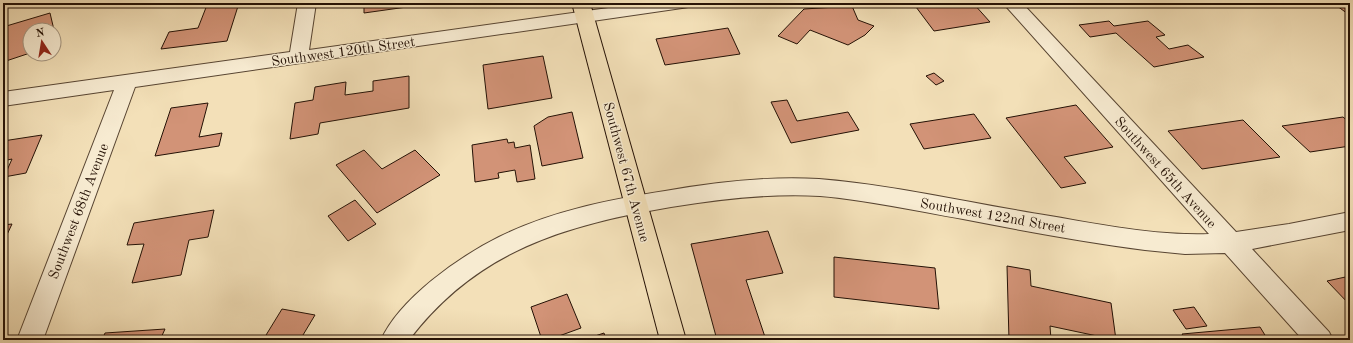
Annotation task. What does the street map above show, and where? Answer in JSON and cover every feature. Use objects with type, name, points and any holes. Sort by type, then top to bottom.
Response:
[{"type":"main road","name":"Southwest 67th Avenue","points":[[583,10],[673,340]]},
{"type":"street","points":[[299,57],[307,3]]},
{"type":"street","name":"Southwest 120th Street","points":[[3,99],[299,57],[583,10],[682,3]]},
{"type":"street","name":"Southwest 65th Avenue","points":[[1012,3],[1320,340]]},
{"type":"street","name":"Southwest 68th Avenue","points":[[30,340],[126,82]]},
{"type":"street","name":"Southwest 122nd Street","points":[[394,340],[413,315],[451,280],[487,254],[511,241],[553,224],[636,204],[695,194],[775,186],[817,188],[874,195],[1140,239],[1184,244],[1257,240],[1350,221]]},
{"type":"building","points":[[239,3],[227,41],[161,49],[169,32],[198,28],[207,5]]},
{"type":"building","points":[[364,3],[421,3],[421,5],[364,13]]},
{"type":"building","points":[[944,3],[973,3],[990,22],[934,31],[916,7]]},
{"type":"building","points":[[1333,3],[1350,3],[1350,14],[1348,14]]},
{"type":"building","points":[[852,6],[858,20],[874,26],[865,35],[848,45],[810,30],[797,44],[778,36],[804,9]]},
{"type":"building","points":[[50,13],[52,22],[22,22],[22,56],[3,62],[3,27]]},
{"type":"building","points":[[1109,21],[1114,26],[1148,21],[1165,35],[1156,37],[1169,49],[1188,45],[1204,57],[1154,67],[1116,33],[1090,37],[1079,25]]},
{"type":"building","points":[[728,28],[740,54],[665,65],[656,39]]},
{"type":"building","points":[[543,56],[552,98],[488,109],[483,65]]},
{"type":"building","points":[[934,73],[944,81],[936,85],[926,76]]},
{"type":"building","points":[[409,76],[409,108],[320,123],[318,134],[290,139],[295,103],[313,100],[315,87],[346,82],[345,95],[373,91],[373,81]]},
{"type":"building","points":[[787,100],[797,121],[848,112],[859,130],[791,143],[771,102]]},
{"type":"building","points":[[208,103],[199,137],[222,133],[219,146],[155,156],[171,108]]},
{"type":"building","points":[[1076,105],[1113,147],[1064,157],[1086,183],[1061,188],[1006,118]]},
{"type":"building","points":[[572,112],[583,158],[542,166],[534,126],[548,117]]},
{"type":"building","points":[[974,114],[991,138],[924,149],[910,124]]},
{"type":"building","points":[[1343,117],[1350,123],[1350,146],[1310,152],[1282,126]]},
{"type":"building","points":[[1243,120],[1280,157],[1202,169],[1168,131]]},
{"type":"building","points":[[42,135],[26,173],[4,177],[12,159],[3,161],[3,141]]},
{"type":"building","points":[[507,139],[508,143],[514,142],[515,148],[530,145],[535,179],[517,182],[515,170],[498,173],[499,178],[475,182],[472,145]]},
{"type":"building","points":[[364,150],[382,169],[415,150],[440,175],[377,213],[336,165]]},
{"type":"building","points":[[355,200],[376,224],[348,241],[328,216]]},
{"type":"building","points":[[214,210],[208,237],[189,240],[181,275],[132,283],[144,244],[127,245],[134,223]]},
{"type":"building","points":[[12,224],[4,241],[3,242],[3,225]]},
{"type":"building","points":[[768,231],[783,273],[746,280],[766,340],[717,340],[691,244]]},
{"type":"building","points":[[834,257],[935,268],[939,309],[834,297]]},
{"type":"building","points":[[1007,266],[1030,270],[1031,286],[1111,303],[1116,340],[1050,326],[1051,340],[1009,340]]},
{"type":"building","points":[[1350,276],[1350,305],[1327,281]]},
{"type":"building","points":[[567,294],[581,328],[548,340],[542,340],[531,307]]},
{"type":"building","points":[[1194,307],[1207,326],[1186,329],[1173,310]]},
{"type":"building","points":[[282,309],[315,315],[300,340],[263,340]]},
{"type":"building","points":[[1260,327],[1268,340],[1186,340],[1182,334]]},
{"type":"building","points":[[165,329],[160,340],[102,340],[105,333]]},
{"type":"building","points":[[604,333],[606,340],[583,340]]}]
